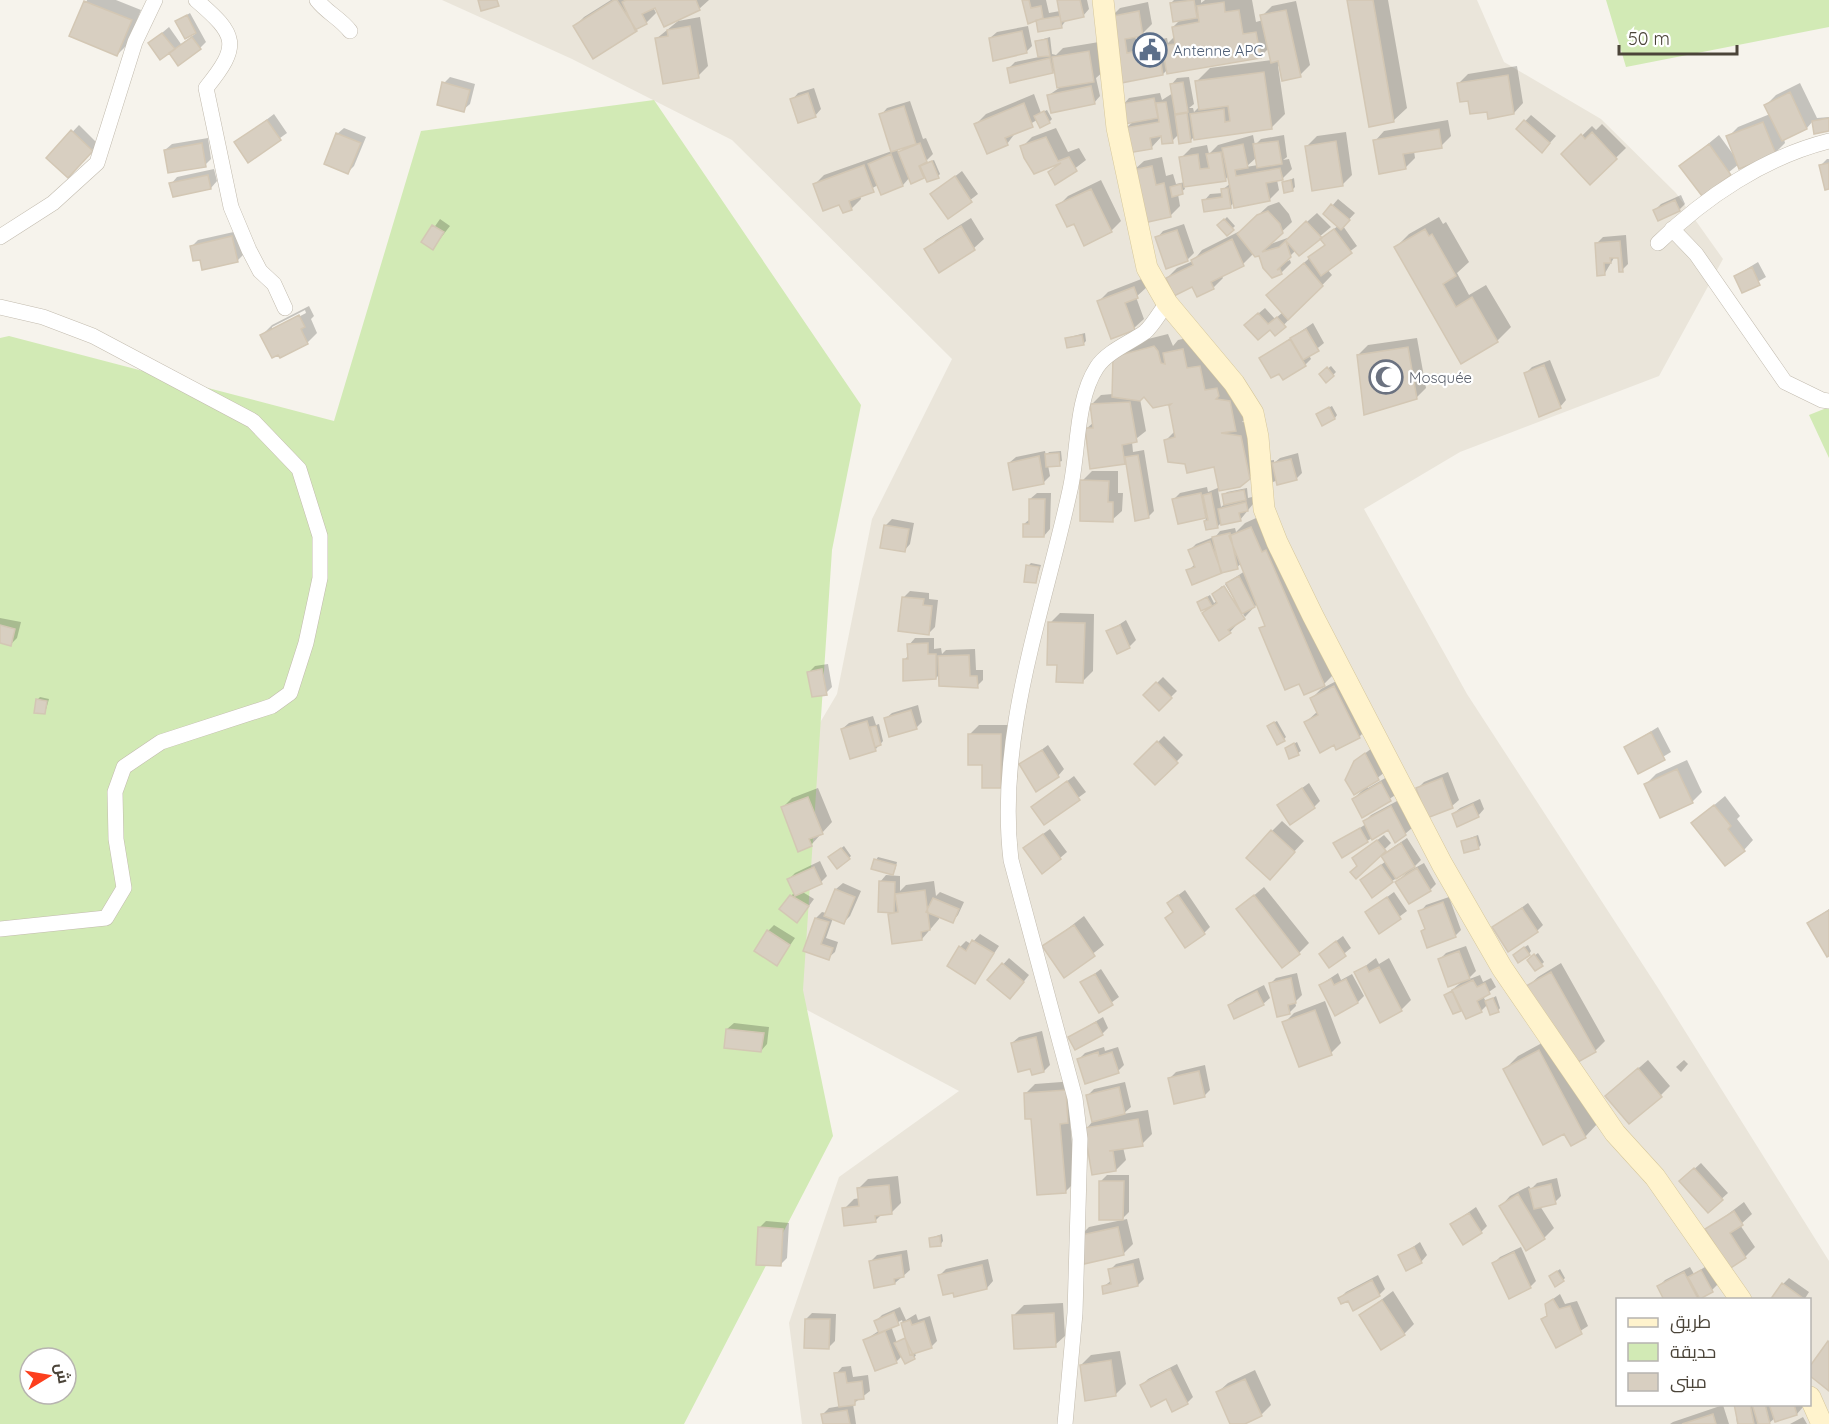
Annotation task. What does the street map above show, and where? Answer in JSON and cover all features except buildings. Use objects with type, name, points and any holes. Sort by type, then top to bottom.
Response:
[{"type":"street","points":[[0,237],[53,203],[97,163],[135,42],[155,0]]},
{"type":"street","points":[[196,0],[219,19],[231,41],[228,58],[206,88],[231,207],[260,271],[274,284],[285,308]]},
{"type":"street","points":[[316,0],[327,12],[340,18],[350,30]]},
{"type":"street","points":[[1103,0],[1117,128],[1147,268],[1167,303],[1234,383],[1253,413],[1258,437],[1264,509],[1277,542],[1442,864],[1532,1015],[1615,1133],[1655,1178],[1740,1298]]},
{"type":"street","points":[[1658,243],[1689,213],[1747,176],[1801,148],[1829,141]]},
{"type":"street","points":[[1672,229],[1696,255],[1785,382],[1822,400],[1829,400]]},
{"type":"street","points":[[1065,1424],[1076,1313],[1080,1139],[1075,1098],[1011,860],[1007,828],[1010,780],[1018,708],[1071,488],[1086,391],[1098,365],[1146,331],[1167,303]]},
{"type":"street","points":[[0,307],[43,317],[93,336],[254,421],[299,469],[320,536],[320,578],[306,643],[290,693],[272,706],[161,742],[124,767],[115,792],[116,839],[124,888],[106,918],[0,929]]},
{"type":"street","points":[[1811,1400],[1822,1424]]},
{"type":"shaded area","points":[[442,0],[1477,0],[1504,62],[1601,119],[1676,193],[1723,259],[1659,376],[1460,452],[1364,509],[1467,694],[1658,988],[1829,1261],[1829,1424],[802,1424],[789,1323],[839,1177],[959,1091],[734,971],[770,807],[837,694],[872,519],[952,359],[732,140],[572,59]]},
{"type":"green space","points":[[1606,0],[1829,0],[1829,27],[1626,67]]},
{"type":"green space","points":[[654,100],[861,405],[832,550],[803,990],[833,1136],[684,1424],[0,1424],[0,338],[9,336],[334,421],[421,131]]},
{"type":"green space","points":[[1829,407],[1829,458],[1809,415]]},
{"type":"place","name":"Antenne APC","points":[[1150,50]]},
{"type":"place","name":"Mosquée","points":[[1386,377]]}]
